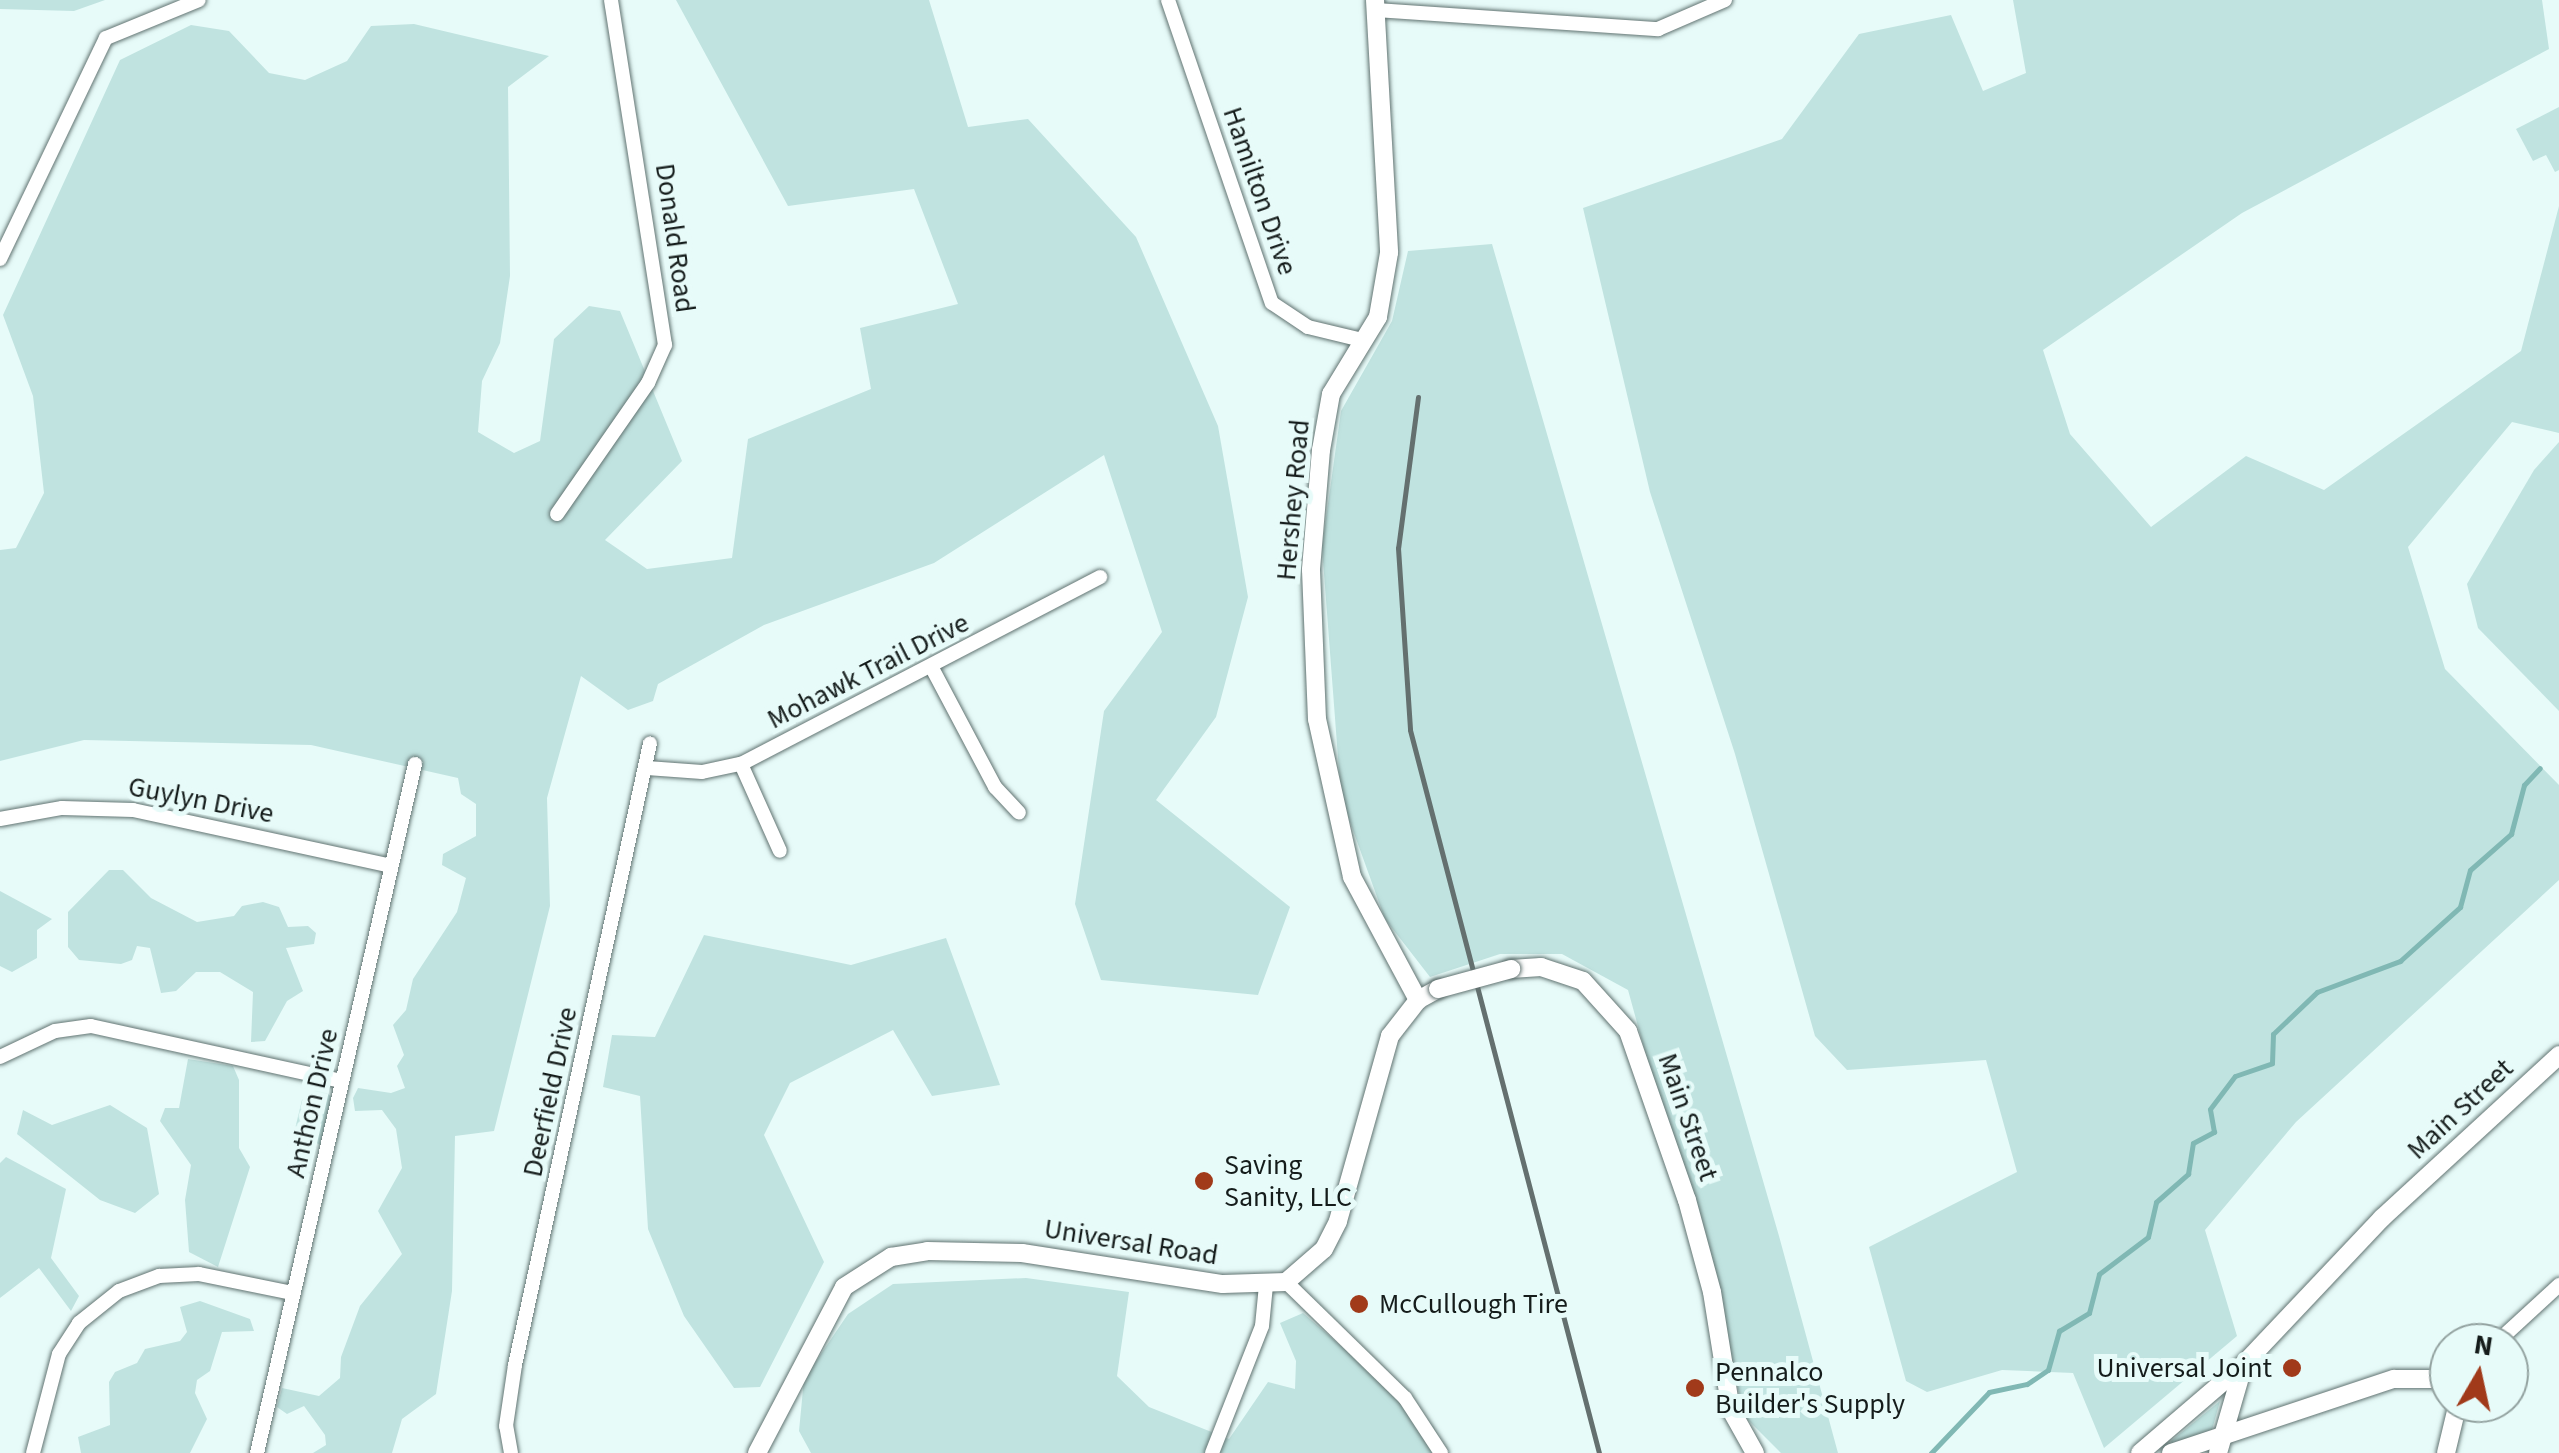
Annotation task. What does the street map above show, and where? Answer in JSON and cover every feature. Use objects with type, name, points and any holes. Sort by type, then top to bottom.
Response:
[{"type":"street","points":[[0,259],[106,38],[198,0]]},
{"type":"street","name":"Donald Road","points":[[558,514],[648,382],[664,346],[612,0]]},
{"type":"street","name":"Hamilton Drive","points":[[1168,0],[1272,303],[1308,327],[1362,340]]},
{"type":"street","points":[[1376,5],[1658,29],[1724,0]]},
{"type":"street","name":"Hershey Road","points":[[1376,5],[1390,254],[1378,317],[1331,394],[1321,450],[1311,570],[1317,719],[1352,877],[1418,1000]]},
{"type":"street","name":"Mohawk Trail Drive","points":[[647,768],[702,772],[741,764],[932,668],[1100,577]]},
{"type":"street","points":[[932,668],[995,788],[1018,813]]},
{"type":"street","name":"Deerfield Drive","points":[[511,1453],[506,1426],[515,1364],[650,743]]},
{"type":"street","name":"Anthon Drive","points":[[256,1453],[415,764]]},
{"type":"street","points":[[741,764],[780,852]]},
{"type":"street","name":"Guylyn Drive","points":[[0,819],[62,808],[134,810],[391,866]]},
{"type":"street","name":"Main Street","points":[[1418,1000],[1438,989],[1511,969],[1541,967],[1583,981],[1628,1031],[1687,1200],[1712,1292],[1731,1410],[1755,1453]]},
{"type":"street","points":[[1418,1000],[1390,1036],[1332,1236],[1286,1282],[1404,1398],[1442,1453]]},
{"type":"street","points":[[0,1057],[55,1031],[91,1026],[342,1081]]},
{"type":"street","name":"Main Street","points":[[2140,1453],[2244,1364],[2382,1218],[2559,1055]]},
{"type":"street","name":"Universal Road","points":[[757,1453],[844,1287],[891,1258],[927,1251],[1022,1253],[1266,1286],[1286,1282]]},
{"type":"street","points":[[33,1453],[59,1354],[79,1323],[119,1290],[159,1276],[198,1274],[292,1294]]},
{"type":"street","points":[[2518,1323],[2559,1285]]},
{"type":"street","points":[[1212,1453],[1262,1326],[1266,1286]]},
{"type":"street","points":[[2219,1446],[2244,1364]]},
{"type":"street","points":[[2171,1453],[2219,1446],[2394,1379],[2429,1380]]},
{"type":"street","points":[[2446,1453],[2453,1423]]},
{"type":"shaded area","points":[[0,0],[105,0],[74,11],[0,9]]},
{"type":"shaded area","points":[[676,0],[929,0],[968,127],[1028,119],[1136,237],[1218,426],[1248,597],[1216,717],[1156,800],[1290,907],[1258,995],[1101,980],[1075,904],[1104,711],[1162,632],[1104,455],[934,563],[764,625],[658,684],[653,701],[628,710],[581,676],[547,798],[550,906],[494,1131],[455,1136],[452,1291],[436,1394],[402,1419],[392,1453],[313,1453],[326,1445],[325,1435],[304,1406],[287,1414],[277,1407],[282,1388],[319,1396],[340,1378],[341,1357],[360,1306],[402,1254],[378,1211],[402,1168],[396,1129],[382,1110],[355,1111],[353,1098],[358,1088],[391,1093],[405,1088],[397,1066],[404,1055],[393,1025],[406,1010],[413,979],[457,912],[466,878],[442,865],[443,854],[476,836],[476,804],[461,794],[458,778],[311,745],[84,740],[0,761],[0,550],[16,548],[44,493],[33,396],[3,315],[120,60],[191,25],[229,31],[269,73],[305,80],[347,61],[371,26],[414,24],[549,56],[508,87],[510,276],[500,343],[482,381],[478,432],[514,453],[540,441],[554,339],[589,306],[620,311],[682,461],[605,540],[647,569],[732,558],[748,439],[871,389],[860,328],[958,304],[914,189],[788,206]]},
{"type":"shaded area","points":[[2013,0],[2542,0],[2549,49],[2242,213],[2043,350],[2070,434],[2151,527],[2246,456],[2324,490],[2521,351],[2559,206],[2559,433],[2512,422],[2408,547],[2445,669],[2559,785],[2559,880],[2296,1122],[2205,1230],[2237,1336],[2104,1448],[2073,1373],[2002,1370],[1927,1392],[1906,1381],[1869,1247],[2017,1172],[1986,1060],[1847,1070],[1815,1036],[1735,754],[1650,492],[1583,208],[1782,139],[1859,34],[1951,15],[1983,91],[2026,73]]},
{"type":"shaded area","points":[[2559,107],[2559,170],[2555,172],[2546,155],[2533,161],[2516,129]]},
{"type":"shaded area","points":[[1492,244],[1838,1453],[1781,1453],[1746,1418],[1628,990],[1562,954],[1500,954],[1430,977],[1385,919],[1341,797],[1322,547],[1341,411],[1392,321],[1408,251]]},
{"type":"shaded area","points":[[2559,442],[2559,711],[2478,628],[2467,584],[2534,470]]},
{"type":"shaded area","points":[[109,870],[123,870],[151,898],[197,922],[234,916],[242,906],[263,902],[279,907],[288,927],[308,926],[316,933],[314,944],[286,948],[303,991],[287,1001],[265,1041],[251,1042],[253,992],[220,972],[196,972],[176,991],[161,993],[150,948],[137,946],[132,960],[121,964],[79,960],[68,947],[68,912]]},
{"type":"shaded area","points":[[0,891],[52,919],[37,930],[37,958],[12,972],[0,966]]},
{"type":"shaded area","points":[[704,935],[851,965],[946,938],[1000,1085],[932,1096],[893,1030],[790,1083],[764,1135],[824,1262],[760,1387],[734,1388],[684,1316],[648,1229],[640,1096],[603,1087],[612,1035],[655,1037]]},
{"type":"shaded area","points":[[188,1059],[233,1066],[239,1080],[239,1148],[250,1167],[218,1267],[189,1252],[185,1200],[191,1165],[160,1121],[165,1108],[179,1108]]},
{"type":"shaded area","points":[[320,1087],[334,1099],[320,1145],[295,1129],[302,1100]]},
{"type":"shaded area","points":[[110,1105],[147,1128],[159,1194],[135,1213],[100,1200],[17,1134],[23,1110],[52,1125]]},
{"type":"shaded area","points":[[6,1157],[66,1189],[51,1258],[79,1296],[71,1311],[39,1268],[0,1298],[0,1163]]},
{"type":"shaded area","points":[[1026,1278],[1129,1292],[1117,1376],[1149,1407],[1229,1439],[1268,1382],[1295,1389],[1296,1361],[1280,1323],[1303,1313],[1434,1427],[1445,1453],[811,1453],[799,1431],[804,1379],[848,1314],[893,1284]]},
{"type":"shaded area","points":[[200,1301],[250,1319],[254,1331],[222,1332],[210,1371],[197,1380],[195,1393],[207,1419],[190,1453],[81,1453],[78,1437],[110,1425],[109,1382],[115,1372],[137,1363],[145,1349],[180,1341],[187,1332],[180,1307]]},
{"type":"shaded area","points":[[2220,1401],[2212,1430],[2172,1444],[2171,1441]]},
{"type":"waterway","points":[[1931,1453],[1989,1392],[2027,1384],[2048,1370],[2059,1331],[2089,1313],[2099,1274],[2148,1237],[2156,1202],[2188,1174],[2193,1143],[2214,1132],[2210,1109],[2235,1076],[2272,1063],[2273,1034],[2317,992],[2400,961],[2460,907],[2470,870],[2511,834],[2524,785],[2540,768]]},
{"type":"railway","points":[[1418,397],[1398,548],[1410,730],[1599,1453]]},
{"type":"place","name":"Saving Sanity, LLC","points":[[1204,1181]]},
{"type":"place","name":"McCullough Tire","points":[[1359,1304]]},
{"type":"place","name":"Universal Joint","points":[[2292,1368]]},
{"type":"place","name":"Pennalco Builder's Supply","points":[[1695,1388]]}]
